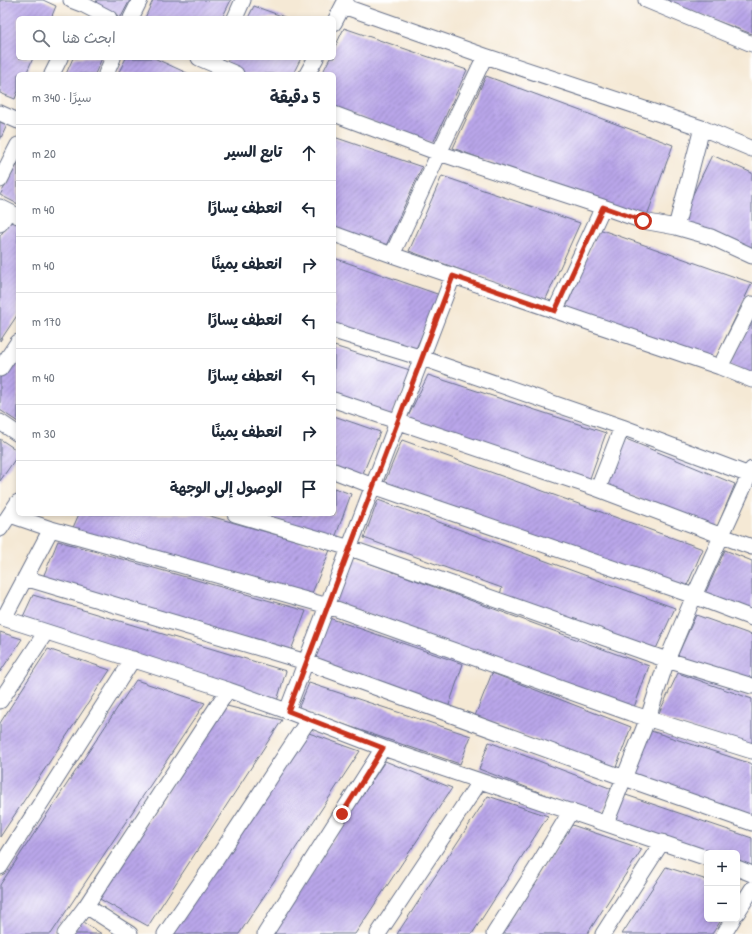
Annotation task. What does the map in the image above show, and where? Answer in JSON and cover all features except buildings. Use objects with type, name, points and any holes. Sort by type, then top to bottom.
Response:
[{"type":"street","points":[[132,16],[140,0]]},
{"type":"street","points":[[236,16],[243,0]]},
{"type":"street","points":[[653,1],[752,44]]},
{"type":"street","points":[[336,19],[345,3],[485,56],[702,128],[752,149]]},
{"type":"street","points":[[80,6],[105,16]]},
{"type":"street","points":[[392,255],[485,56]]},
{"type":"street","points":[[53,72],[59,60]]},
{"type":"street","points":[[107,72],[112,60]]},
{"type":"street","points":[[308,72],[315,60]]},
{"type":"street","points":[[218,62],[233,72]]},
{"type":"street","points":[[0,113],[16,120]]},
{"type":"street","points":[[336,115],[439,153],[643,221],[676,227],[711,237],[752,256]]},
{"type":"street","points":[[676,227],[702,128]]},
{"type":"street","points":[[0,180],[16,149]]},
{"type":"street","points":[[555,311],[603,207]]},
{"type":"street","points":[[0,224],[9,212]]},
{"type":"street","points":[[336,235],[720,367],[752,380]]},
{"type":"street","points":[[288,711],[453,276]]},
{"type":"street","points":[[720,367],[752,304]]},
{"type":"street","points":[[336,332],[422,358],[622,427],[751,474],[694,596],[667,660],[648,718],[606,823]]},
{"type":"street","points":[[0,369],[16,345]]},
{"type":"street","points":[[336,401],[598,489],[752,547]]},
{"type":"street","points":[[0,422],[16,433]]},
{"type":"street","points":[[598,489],[622,427]]},
{"type":"street","points":[[336,472],[373,486],[694,596],[752,618]]},
{"type":"street","points":[[0,529],[16,505]]},
{"type":"street","points":[[10,515],[51,529],[328,606],[630,713],[752,751]]},
{"type":"street","points":[[242,516],[350,548],[667,660],[752,686]]},
{"type":"street","points":[[51,529],[2,617],[228,690],[288,711],[383,748],[704,857]]},
{"type":"street","points":[[25,578],[306,662],[752,823]]},
{"type":"street","points":[[0,701],[46,632]]},
{"type":"street","points":[[0,867],[133,659]]},
{"type":"street","points":[[65,934],[86,906],[228,690]]},
{"type":"street","points":[[165,934],[217,860],[309,720]]},
{"type":"street","points":[[265,934],[383,748]]},
{"type":"street","points":[[378,934],[480,781]]},
{"type":"street","points":[[494,934],[571,811]]},
{"type":"street","points":[[603,934],[662,842]]},
{"type":"street","points":[[740,869],[752,874]]},
{"type":"street","points":[[740,908],[752,889]]},
{"type":"street","points":[[86,906],[130,934]]},
{"type":"street","points":[[724,934],[731,922]]},
{"type":"route","points":[[342,814],[383,748],[288,711],[453,276],[555,311],[603,207],[643,221]]}]
